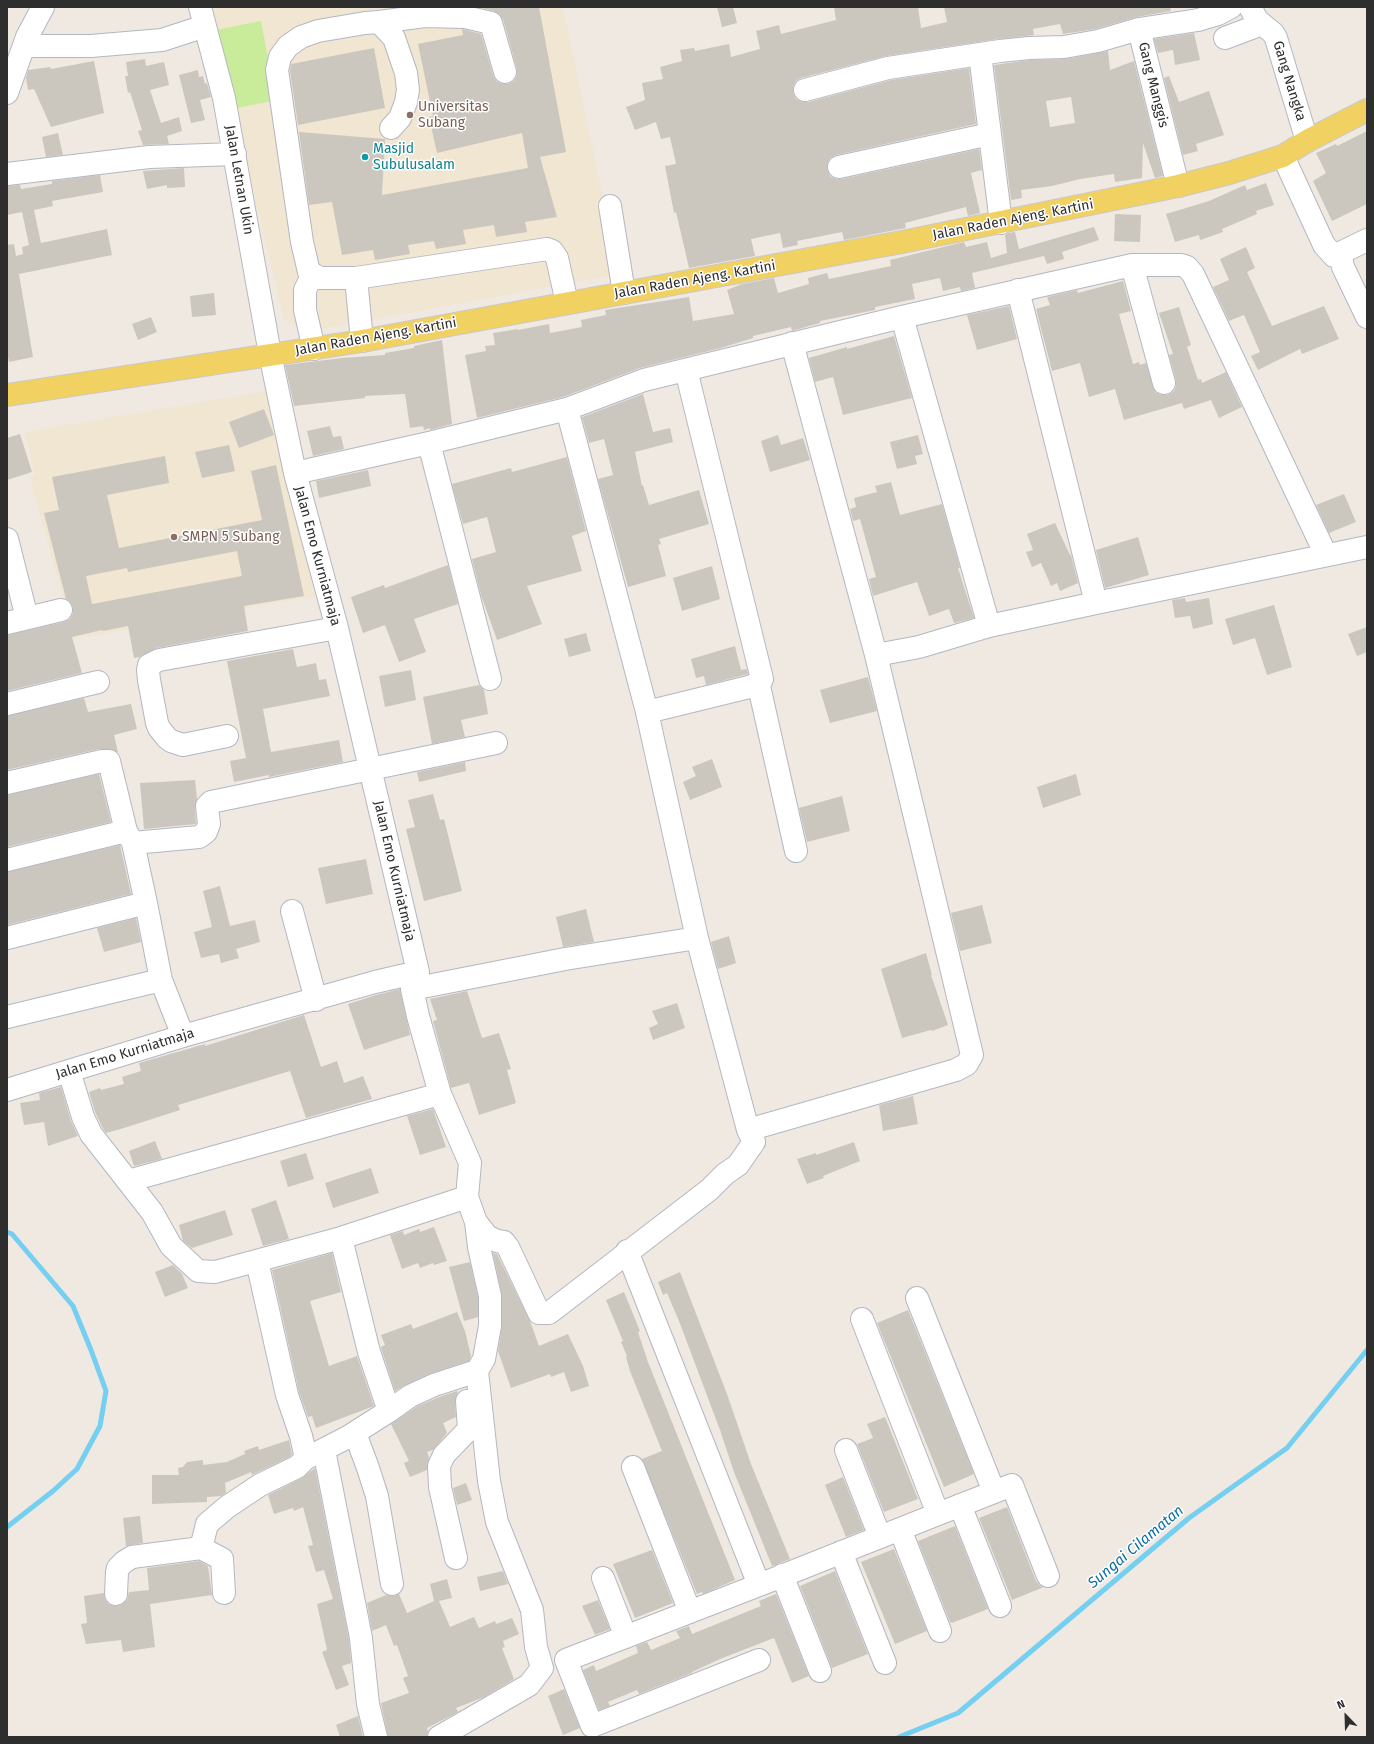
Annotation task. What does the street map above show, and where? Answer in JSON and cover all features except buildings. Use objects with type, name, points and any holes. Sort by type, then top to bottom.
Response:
[{"type":"main road","name":"Jalan Raden Ajeng. Kartini","points":[[7,393],[362,341],[1001,223],[1178,186],[1229,173],[1283,156],[1307,141],[1367,110]]},
{"type":"street","points":[[7,93],[24,46],[43,7]]},
{"type":"street","name":"Gang Manggis","points":[[1178,186],[1143,39],[1139,29],[1198,20],[1218,14],[1231,7]]},
{"type":"street","points":[[505,72],[491,23],[465,17],[425,16],[366,23],[318,31],[301,37],[288,46],[280,57],[276,70],[302,242],[310,272],[320,278],[356,278],[547,249],[552,251],[557,258],[567,303]]},
{"type":"street","points":[[1225,38],[1256,16]]},
{"type":"street","name":"Gang Nangka","points":[[1256,16],[1276,38],[1307,141]]},
{"type":"street","points":[[24,46],[91,46],[162,40],[202,17]]},
{"type":"street","name":"Jalan Letnan Ukin","points":[[202,17],[224,98],[270,354]]},
{"type":"street","points":[[379,22],[394,38],[406,73],[408,90],[406,102],[400,118],[391,128]]},
{"type":"street","points":[[805,90],[888,68],[1029,48],[1064,47],[1098,41],[1139,29]]},
{"type":"street","points":[[980,54],[1001,223]]},
{"type":"street","points":[[840,167],[990,134]]},
{"type":"street","points":[[7,174],[149,157],[235,154]]},
{"type":"street","points":[[1283,156],[1324,245],[1334,256],[1341,257],[1342,267],[1367,317]]},
{"type":"street","points":[[610,206],[624,293]]},
{"type":"street","points":[[1334,256],[1367,240]]},
{"type":"street","points":[[1132,265],[1164,383]]},
{"type":"street","points":[[295,473],[429,443],[567,409],[644,380],[792,343],[881,324],[902,317],[1132,265],[1181,265],[1187,267],[1193,274],[1326,555]]},
{"type":"street","points":[[313,274],[305,290],[305,310],[314,349]]},
{"type":"street","points":[[356,278],[362,341]]},
{"type":"street","points":[[1018,290],[1096,603]]},
{"type":"street","points":[[902,317],[989,626]]},
{"type":"street","points":[[748,1130],[956,1070],[967,1064],[972,1055],[876,655],[792,343]]},
{"type":"street","name":"Jalan Emo Kurniatmaja","points":[[7,1090],[183,1036],[316,1000],[415,980],[370,770],[337,628],[295,473],[270,354]]},
{"type":"street","points":[[686,370],[762,676],[759,686],[796,851]]},
{"type":"street","points":[[476,1222],[487,1236],[497,1241],[504,1242],[508,1246],[539,1313],[549,1313],[738,1165],[754,1142],[748,1130],[697,938],[646,712],[567,409]]},
{"type":"street","points":[[429,443],[490,679]]},
{"type":"street","points":[[7,539],[17,620],[61,610]]},
{"type":"street","points":[[876,655],[919,646],[989,626],[1367,547]]},
{"type":"street","points":[[227,736],[183,745],[166,738],[157,723],[149,680],[149,665],[159,660],[337,628]]},
{"type":"street","points":[[7,704],[98,682]]},
{"type":"street","points":[[646,712],[750,687],[759,683],[759,686]]},
{"type":"street","points":[[7,860],[129,837],[199,837],[206,832],[209,824],[207,806],[211,802],[496,743]]},
{"type":"street","points":[[7,783],[102,761],[109,761],[146,903],[160,980],[183,1036]]},
{"type":"street","points":[[7,938],[146,903]]},
{"type":"street","points":[[292,911],[316,1000]]},
{"type":"street","points":[[456,1558],[440,1487],[439,1466],[444,1455],[469,1429],[467,1386],[484,1360],[490,1326],[490,1296],[479,1247],[476,1222],[467,1197],[470,1163],[440,1094],[415,980],[565,959],[697,938]]},
{"type":"street","points":[[7,1017],[160,980]]},
{"type":"street","points":[[69,1071],[83,1117],[91,1134],[152,1212],[171,1246],[198,1271],[216,1272],[340,1238],[467,1197]]},
{"type":"street","points":[[128,1181],[440,1094]]},
{"type":"street","points":[[340,1238],[369,1352],[389,1411]]},
{"type":"street","points":[[628,1251],[759,1585]]},
{"type":"street","points":[[257,1260],[287,1395],[301,1436],[315,1454],[361,1638],[368,1704],[376,1737]]},
{"type":"street","points":[[918,1298],[994,1492]]},
{"type":"street","points":[[862,1319],[938,1514]]},
{"type":"street","points":[[201,1548],[207,1524],[227,1507],[260,1485],[297,1467],[315,1454],[355,1433],[410,1396],[434,1385],[477,1371]]},
{"type":"street","points":[[439,1737],[529,1685],[542,1668],[536,1647],[532,1610],[496,1515],[489,1481],[477,1371]]},
{"type":"street","points":[[355,1433],[377,1496],[392,1584]]},
{"type":"street","points":[[846,1450],[880,1537]]},
{"type":"street","points":[[634,1467],[690,1612]]},
{"type":"street","points":[[759,1660],[592,1726],[566,1660],[1012,1485],[1048,1576]]},
{"type":"street","points":[[960,1505],[1000,1606]]},
{"type":"street","points":[[900,1529],[940,1631]]},
{"type":"street","points":[[116,1594],[118,1568],[132,1557],[201,1548],[222,1559],[224,1593]]},
{"type":"street","points":[[841,1552],[885,1664]]},
{"type":"street","points":[[782,1576],[820,1671]]},
{"type":"street","points":[[603,1578],[626,1637]]},
{"type":"shaded area","name":"Universitas Subang","points":[[209,7],[563,7],[619,274],[299,333],[297,327],[284,319]]},
{"type":"shaded area","name":"SMPN 5 Subang","points":[[268,391],[316,596],[74,639],[30,478],[35,476],[25,432]]},
{"type":"green space","points":[[261,21],[276,100],[232,109],[216,30]]},
{"type":"waterway","points":[[7,1232],[12,1234],[73,1306],[106,1391],[100,1426],[77,1469],[53,1491],[7,1527]]},
{"type":"waterway","name":"Sungai Cilamatan","points":[[899,1737],[958,1713],[1189,1518],[1287,1448],[1367,1350]]},
{"type":"place","name":"Universitas Subang","points":[[410,115]]},
{"type":"place","name":"Masjid Subulusalam","points":[[365,157]]},
{"type":"place","name":"SMPN 5 Subang","points":[[174,537]]}]
